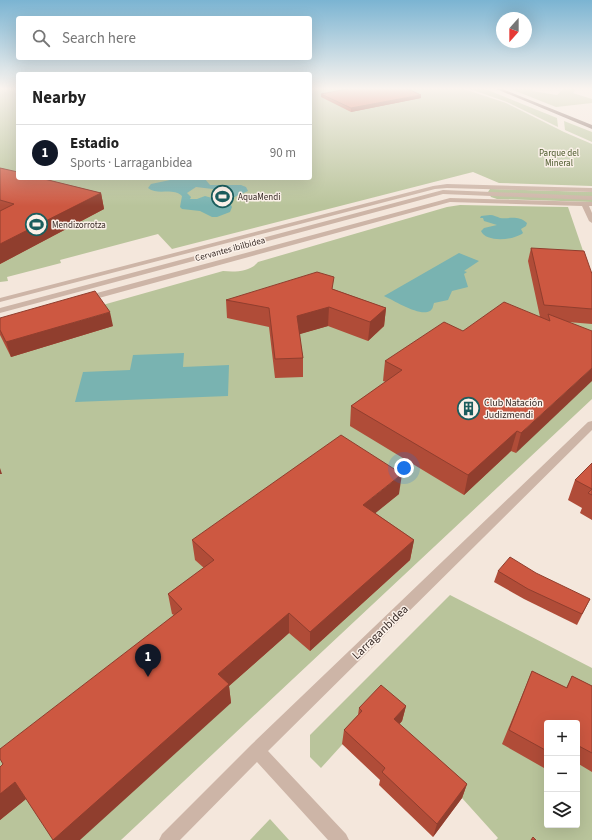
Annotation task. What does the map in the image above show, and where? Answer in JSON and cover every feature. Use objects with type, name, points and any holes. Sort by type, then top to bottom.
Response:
[{"type":"street","name":"Cervantes ibilbidea","points":[[0,300],[435,187],[468,186],[592,190]]},
{"type":"street","points":[[466,199],[474,193],[468,186]]},
{"type":"street","points":[[494,187],[486,190],[485,194],[494,200]]},
{"type":"street","name":"Cervantes ibilbidea","points":[[0,311],[443,192],[592,198]]},
{"type":"street","name":"Cervantes ibilbidea","points":[[76,301],[450,200],[466,199],[589,204]]},
{"type":"street","points":[[589,204],[592,221]]},
{"type":"street","name":"Larraganbidea","points":[[168,840],[592,424]]},
{"type":"street","points":[[257,751],[286,784],[340,840]]},
{"type":"green space","name":"Parque del Mineral","points":[[0,127],[16,127],[16,180],[312,180],[312,127],[554,127],[592,144],[592,186],[499,183],[473,172],[172,249],[158,234],[60,260],[61,263],[7,277],[8,281],[0,282]]},
{"type":"green space","points":[[565,127],[580,127],[592,132],[592,142],[565,130]]},
{"type":"green space","points":[[490,189],[592,192],[592,202],[497,199],[491,197],[488,192]]},
{"type":"green space","points":[[460,205],[568,207],[592,277],[592,399],[121,840],[0,840],[0,334],[223,271],[247,270],[258,262],[447,207]]},
{"type":"green space","points":[[450,595],[592,668],[592,840],[496,840],[498,838],[462,798],[391,734],[360,725],[321,768],[310,757],[310,735]]},
{"type":"green space","points":[[270,819],[289,840],[250,840]]},
{"type":"water","name":"AquaMendi","points":[[170,180],[206,180],[210,185],[241,185],[246,187],[248,191],[230,199],[229,201],[232,207],[230,212],[217,217],[212,217],[200,211],[182,209],[180,207],[182,196],[174,192],[152,190],[148,188],[151,184]],"holes":[[[196,187],[226,192],[212,198],[205,196],[197,199],[190,199],[191,197],[187,193]]]},
{"type":"water","points":[[490,215],[500,218],[517,218],[527,223],[526,226],[521,229],[523,233],[519,235],[508,239],[494,239],[484,235],[481,231],[484,228],[497,225],[484,221],[483,218],[480,218],[481,216]]},
{"type":"water","points":[[459,253],[479,261],[464,271],[467,272],[464,274],[468,287],[452,291],[448,300],[434,303],[430,311],[420,312],[401,305],[384,296]]},
{"type":"water","points":[[184,353],[183,367],[229,365],[228,396],[75,402],[83,372],[130,370],[133,355]]},
{"type":"building","points":[[0,168],[16,172],[16,180],[48,180],[101,193],[0,244],[0,211],[14,204],[0,200]]},
{"type":"building","points":[[531,248],[584,251],[592,274],[592,309],[544,305]]},
{"type":"building","points":[[317,272],[334,277],[332,289],[386,308],[370,322],[329,307],[297,316],[303,358],[275,359],[269,308],[226,300]]},
{"type":"building","points":[[95,291],[110,312],[6,342],[0,330],[0,318]]},
{"type":"building","name":"Club Natación Judizmendi","points":[[504,302],[550,321],[548,314],[592,331],[592,368],[521,433],[517,431],[468,475],[351,406],[402,370],[385,361],[444,322],[463,331]]},
{"type":"building","points":[[341,435],[402,474],[363,505],[414,540],[310,632],[289,613],[218,674],[229,684],[53,840],[15,782],[0,794],[0,767],[3,764],[0,759],[0,749],[182,609],[168,594],[214,560],[192,540]]},
{"type":"building","points":[[592,463],[592,489],[575,480]]},
{"type":"building","points":[[592,489],[592,495],[588,493]]},
{"type":"building","points":[[510,557],[536,573],[590,599],[582,614],[528,589],[498,571]]},
{"type":"building","points":[[532,671],[567,688],[572,676],[592,686],[592,753],[580,747],[580,720],[544,720],[544,749],[509,730]]},
{"type":"building","points":[[381,685],[406,706],[394,719],[467,784],[437,824],[382,772],[385,768],[344,730],[362,711],[359,708]]},
{"type":"place","name":"AquaMendi","points":[[223,197]]},
{"type":"place","name":"Mendizorrotza","points":[[37,225]]},
{"type":"place","name":"Club Natación Judizmendi","points":[[469,408]]},
{"type":"place","name":"Estadio","points":[[148,677]]}]
